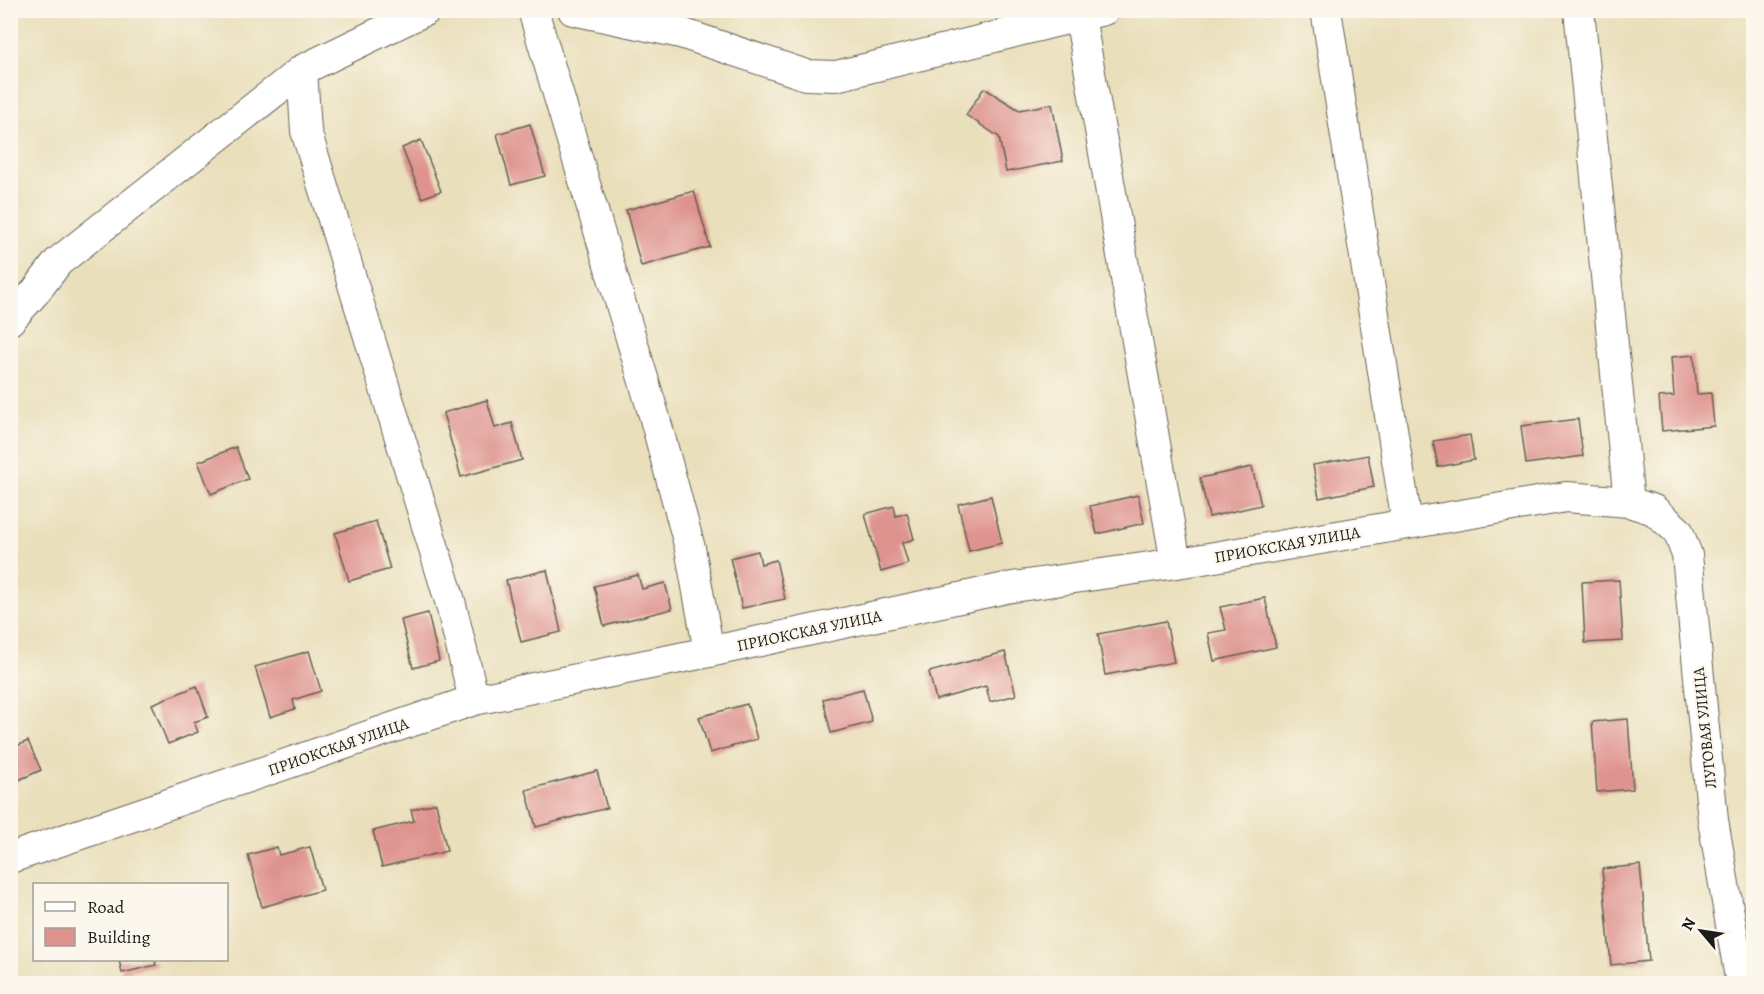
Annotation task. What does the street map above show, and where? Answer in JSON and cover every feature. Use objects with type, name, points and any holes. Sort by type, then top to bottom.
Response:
[{"type":"street","points":[[10,320],[58,262],[302,70],[426,10]]},
{"type":"street","points":[[533,10],[660,437],[690,548],[710,652]]},
{"type":"street","points":[[573,10],[681,33],[806,75],[837,76],[1092,13],[1176,563]]},
{"type":"street","points":[[1326,10],[1407,523]]},
{"type":"street","points":[[1579,10],[1629,502]]},
{"type":"street","points":[[302,70],[306,131],[450,601],[474,700]]},
{"type":"street","name":"ПРИОКСКАЯ УЛИЦА","points":[[10,858],[474,700],[1006,588],[1176,563],[1566,497],[1629,502]]},
{"type":"street","name":"ЛУГОВАЯ УЛИЦА","points":[[1629,502],[1654,510],[1678,531],[1687,555],[1713,820],[1741,984]]},
{"type":"building","points":[[984,88],[1019,110],[1052,104],[1063,161],[1006,172],[999,137],[966,115]]},
{"type":"building","points":[[530,124],[545,176],[511,185],[497,134]]},
{"type":"building","points":[[421,140],[441,191],[422,198],[402,148]]},
{"type":"building","points":[[694,191],[710,247],[641,266],[626,210]]},
{"type":"building","points":[[1694,355],[1697,394],[1711,393],[1714,426],[1662,431],[1659,397],[1674,396],[1671,357]]},
{"type":"building","points":[[487,400],[495,428],[512,423],[522,460],[461,477],[443,413]]},
{"type":"building","points":[[1578,419],[1583,456],[1526,464],[1521,426]]},
{"type":"building","points":[[1470,435],[1474,460],[1438,467],[1433,441]]},
{"type":"building","points":[[236,447],[248,479],[211,494],[198,462]]},
{"type":"building","points":[[1368,455],[1374,487],[1319,498],[1313,465]]},
{"type":"building","points":[[1252,467],[1261,505],[1209,517],[1200,478]]},
{"type":"building","points":[[1138,495],[1144,523],[1097,534],[1090,506]]},
{"type":"building","points":[[991,496],[1002,543],[969,551],[958,504]]},
{"type":"building","points":[[894,506],[896,516],[907,513],[914,539],[902,543],[908,564],[881,572],[865,514]]},
{"type":"building","points":[[376,521],[390,569],[349,581],[335,533]]},
{"type":"building","points":[[758,551],[761,564],[776,560],[785,599],[742,608],[730,558]]},
{"type":"building","points":[[547,570],[561,632],[521,642],[506,580]]},
{"type":"building","points":[[638,575],[642,589],[665,583],[672,609],[604,626],[594,586]]},
{"type":"building","points":[[1619,580],[1623,641],[1585,643],[1582,582]]},
{"type":"building","points":[[1265,598],[1276,647],[1214,661],[1208,633],[1226,630],[1220,607]]},
{"type":"building","points":[[428,613],[439,661],[413,668],[401,620]]},
{"type":"building","points":[[1166,621],[1174,662],[1105,675],[1098,634]]},
{"type":"building","points":[[309,651],[321,691],[293,700],[295,709],[270,717],[255,667]]},
{"type":"building","points":[[1005,652],[1016,695],[990,702],[986,686],[936,700],[929,672]]},
{"type":"building","points":[[197,686],[208,717],[194,722],[198,732],[168,744],[152,704]]},
{"type":"building","points":[[863,689],[872,722],[831,733],[823,699]]},
{"type":"building","points":[[747,704],[757,739],[710,753],[699,717]]},
{"type":"building","points":[[1628,719],[1633,789],[1597,792],[1592,722]]},
{"type":"building","points":[[28,741],[41,770],[10,784],[10,749]]},
{"type":"building","points":[[597,771],[607,808],[536,827],[526,790]]},
{"type":"building","points":[[436,803],[447,851],[382,867],[373,831],[414,821],[411,810]]},
{"type":"building","points":[[277,847],[279,855],[310,847],[322,890],[262,907],[248,855]]},
{"type":"building","points":[[1640,865],[1649,961],[1611,965],[1602,869]]},
{"type":"building","points":[[119,961],[155,961],[156,965],[122,973]]}]
